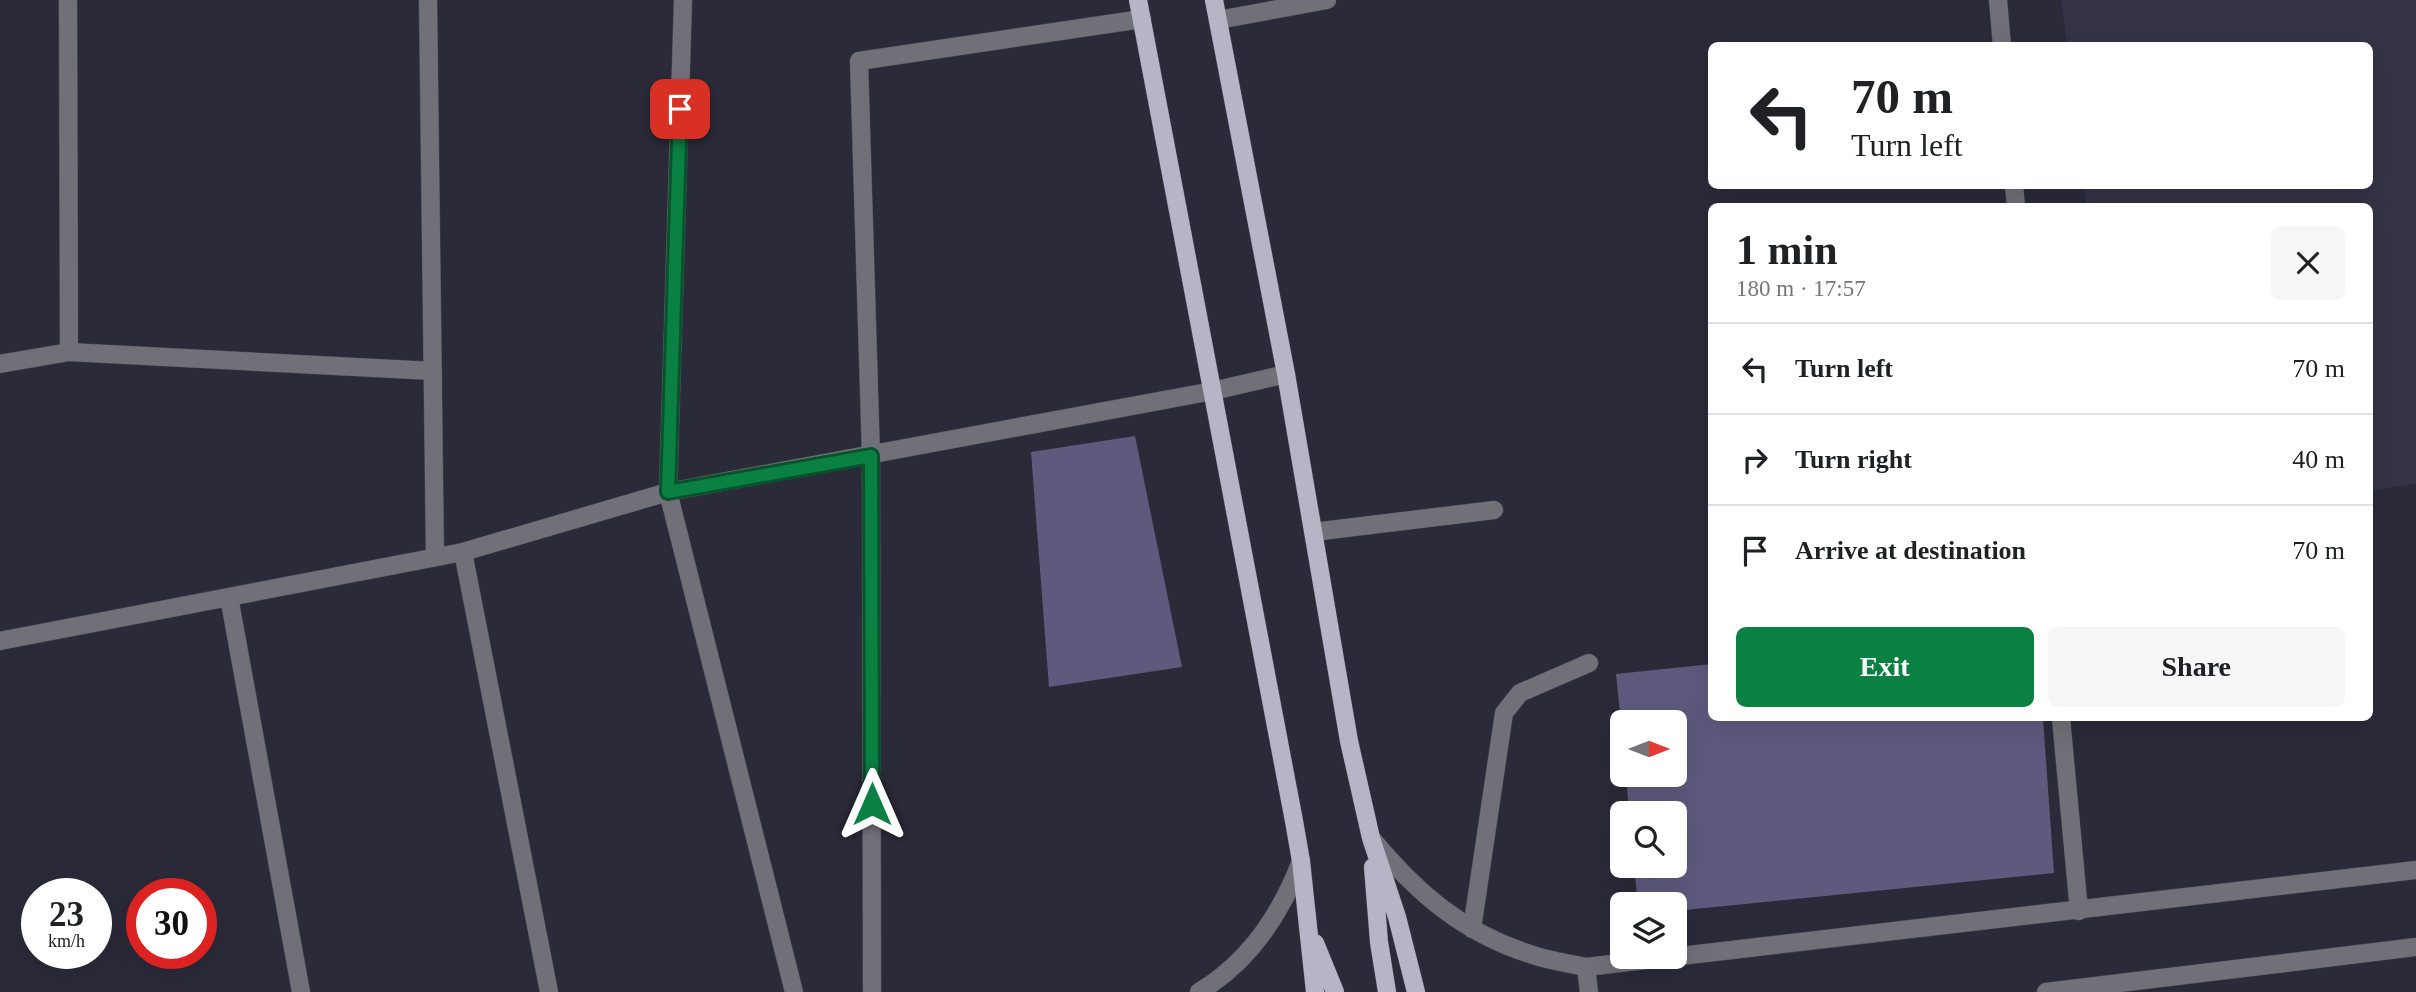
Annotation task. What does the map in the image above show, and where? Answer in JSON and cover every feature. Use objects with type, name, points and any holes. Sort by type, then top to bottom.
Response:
[{"type":"main road","points":[[1138,0],[1301,861],[1315,992]]},
{"type":"main road","points":[[1214,0],[1286,374],[1349,741],[1371,838],[1397,917],[1416,992]]},
{"type":"main road","points":[[1371,838],[1379,942],[1387,992]]},
{"type":"main road","points":[[1309,930],[1335,992]]},
{"type":"street","points":[[68,0],[69,352]]},
{"type":"street","points":[[428,0],[435,557]]},
{"type":"street","points":[[683,0],[668,492],[794,992]]},
{"type":"street","points":[[1218,19],[1327,0]]},
{"type":"street","points":[[1997,0],[2002,42]]},
{"type":"street","points":[[872,992],[871,456],[859,61],[1142,19]]},
{"type":"street","points":[[0,364],[69,352],[433,371]]},
{"type":"street","points":[[0,641],[463,552],[668,492],[1213,391],[1286,374]]},
{"type":"street","points":[[1313,532],[1494,510]]},
{"type":"street","points":[[463,552],[550,992]]},
{"type":"street","points":[[229,597],[301,992]]},
{"type":"street","points":[[1472,929],[1504,713],[1520,693],[1589,663]]},
{"type":"street","points":[[2062,721],[2079,911]]},
{"type":"street","points":[[1371,838],[1417,890],[1472,929],[1534,956],[1586,967],[2416,870]]},
{"type":"street","points":[[1199,992],[1232,968],[1255,944],[1290,891],[1301,861]]},
{"type":"street","points":[[2046,992],[2416,947]]},
{"type":"street","points":[[1586,967],[1589,992]]},
{"type":"shaded area","points":[[2061,0],[2416,0],[2416,484],[2373,490],[2373,203],[2087,203],[2084,189],[2373,189],[2373,42],[2067,42]]},
{"type":"building","points":[[1135,436],[1182,667],[1049,687],[1031,452]]},
{"type":"building","points":[[1708,664],[1708,721],[2043,721],[2054,873],[1687,910],[1687,892],[1637,892],[1635,878],[1687,878],[1687,801],[1628,801],[1627,788],[1687,788],[1687,710],[1620,710],[1616,674]]},
{"type":"route","points":[[680,109],[668,492],[871,456],[872,804]]}]
